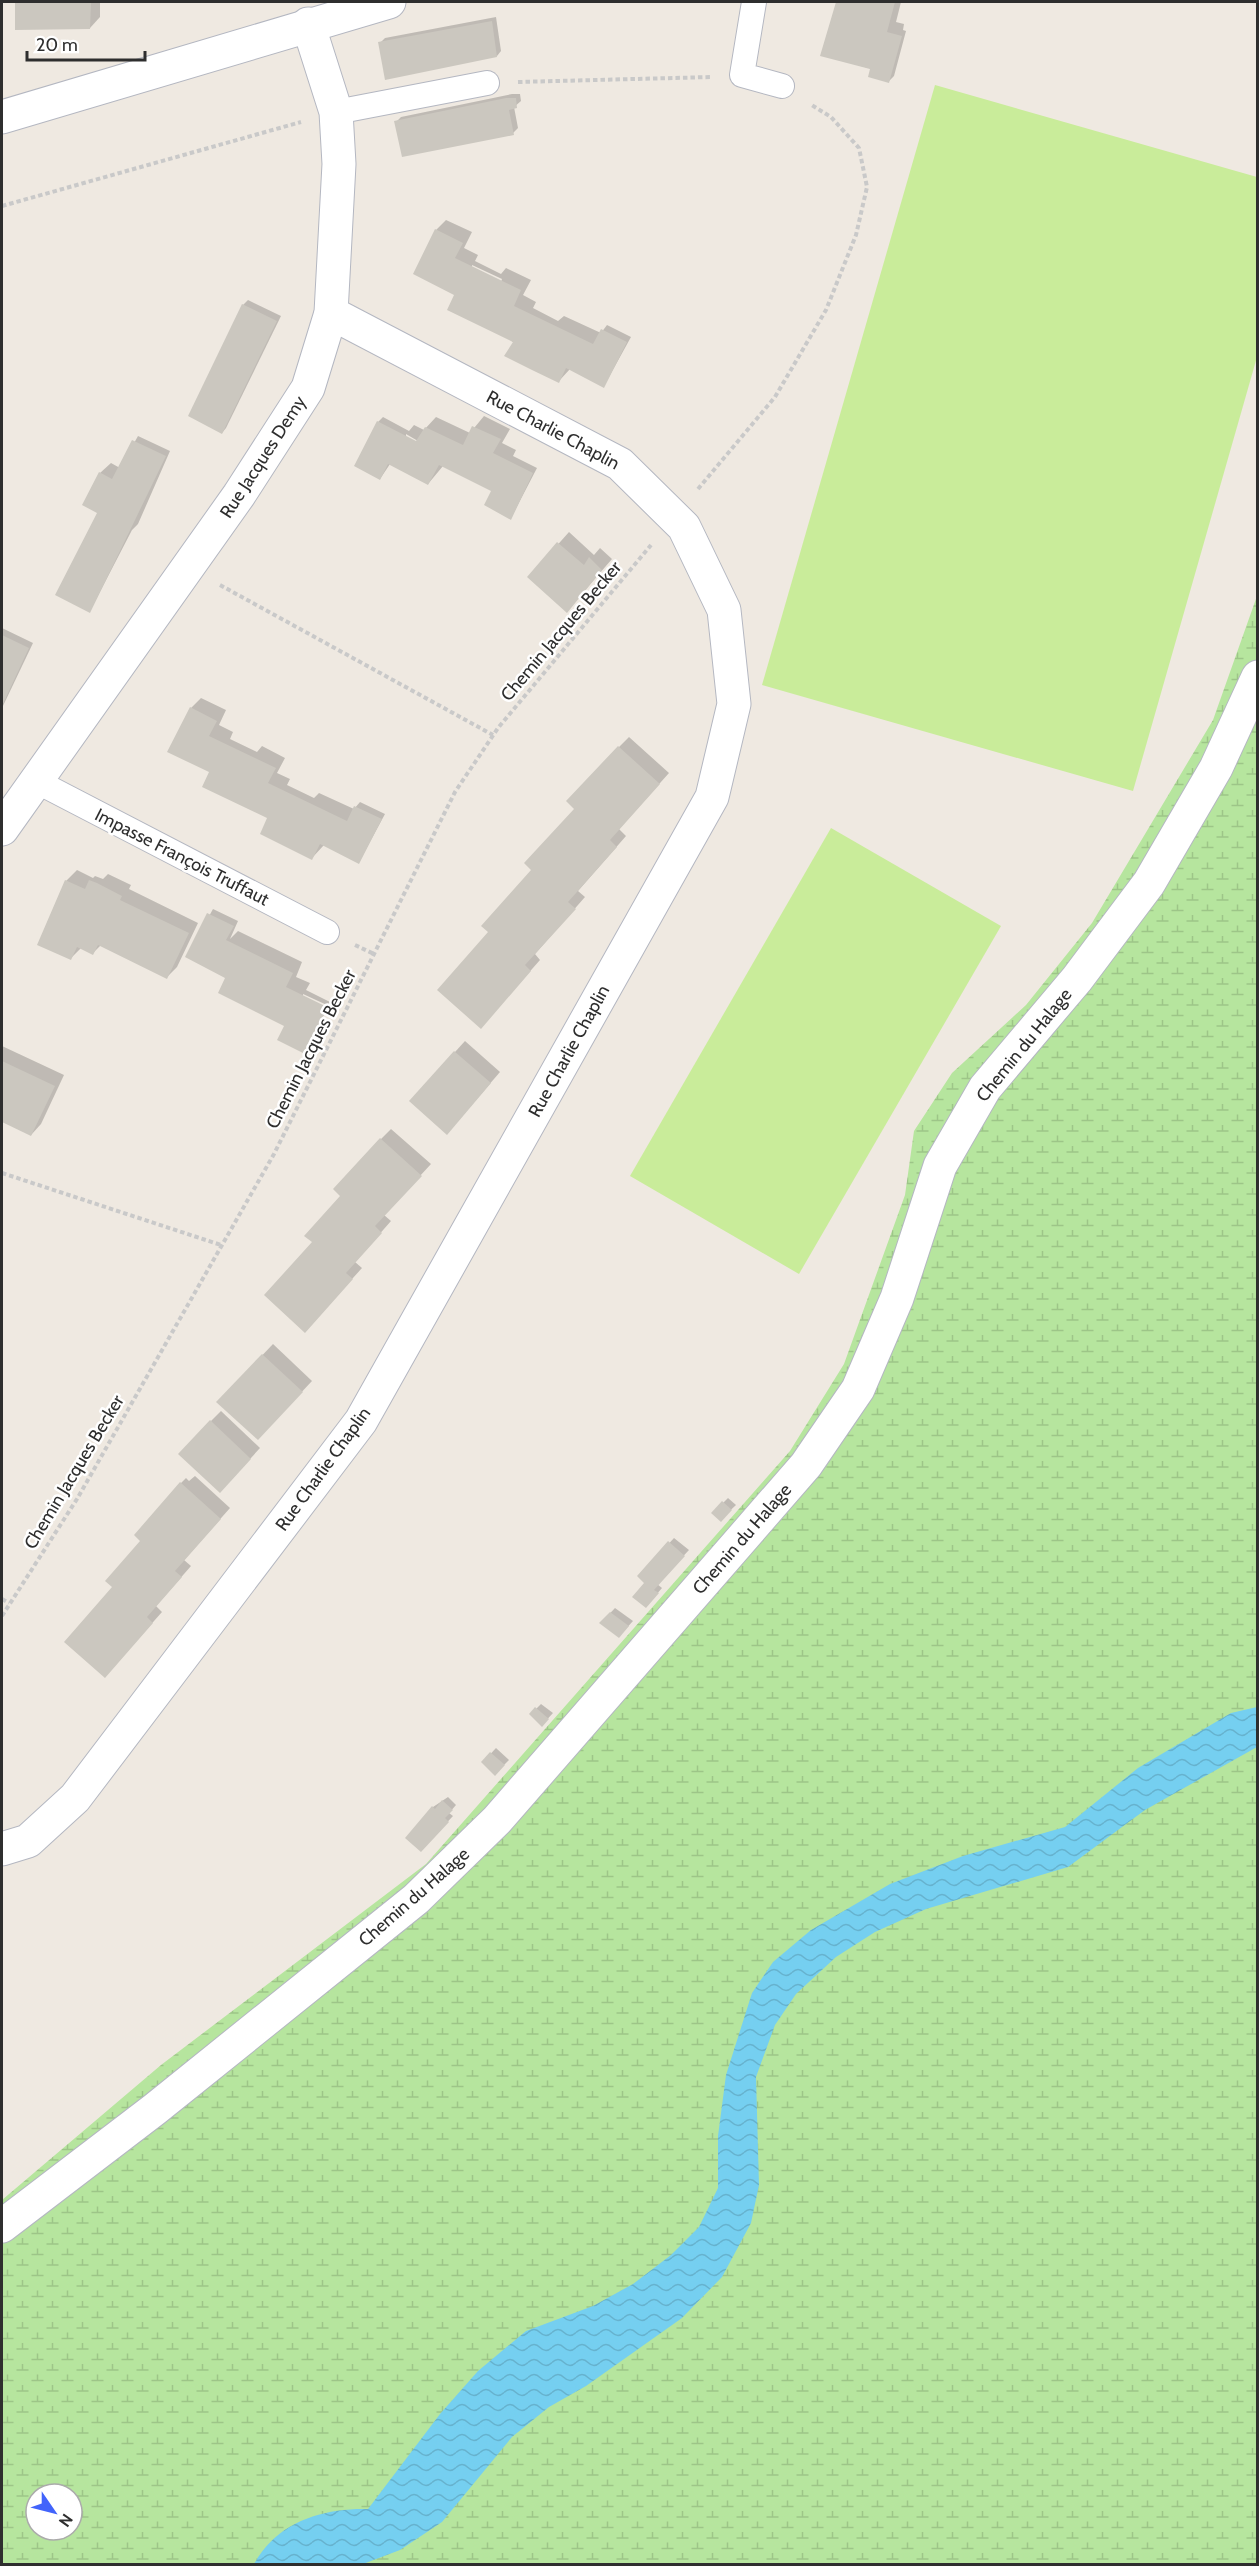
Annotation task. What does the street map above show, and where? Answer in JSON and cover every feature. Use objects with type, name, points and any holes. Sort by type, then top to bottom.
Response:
[{"type":"street","points":[[2,117],[308,24],[389,2]]},
{"type":"street","name":"Rue Jacques Demy","points":[[2,829],[239,495],[308,388],[331,313],[339,164],[336,112],[308,24]]},
{"type":"street","name":"Rue Charlie Chaplin","points":[[2,1849],[28,1841],[75,1798],[361,1421],[712,797],[734,704],[724,610],[684,527],[620,464],[331,313]]},
{"type":"street","name":"Chemin du Halage","points":[[2,2226],[155,2109],[416,1899],[497,1821],[806,1465],[858,1389],[897,1298],[940,1166],[985,1088],[1077,979],[1149,883],[1216,768],[1257,677]]},
{"type":"lane","points":[[754,2],[742,75],[782,86]]},
{"type":"lane","points":[[336,112],[488,83]]},
{"type":"lane","name":"Impasse François Truffaut","points":[[36,781],[327,932]]},
{"type":"path","points":[[488,83],[664,80],[742,75]]},
{"type":"path","name":"Chemin Jacques Becker","points":[[2,1616],[77,1499],[274,1154],[455,792],[493,735],[775,397],[826,310],[856,235],[867,187],[859,148],[831,117],[782,86]]},
{"type":"path","points":[[2,206],[336,112]]},
{"type":"path","points":[[188,567],[493,735]]},
{"type":"path","points":[[2,1173],[221,1245]]},
{"type":"path","points":[[2,1599],[9,1603]]},
{"type":"green space","points":[[935,85],[1257,177],[1257,357],[1133,791],[762,685]]},
{"type":"green space","points":[[1257,596],[1257,2564],[2,2564],[2,2200],[161,2065],[426,1864],[790,1451],[844,1364],[905,1195],[914,1131],[952,1073],[1026,1005],[1092,923],[1213,720]]},
{"type":"green space","points":[[831,828],[1001,926],[799,1274],[630,1176]]},
{"type":"water","points":[[1257,1707],[1257,1747],[1145,1810],[1068,1867],[926,1909],[875,1932],[836,1957],[796,1994],[775,2025],[756,2077],[759,2185],[751,2223],[722,2277],[682,2318],[586,2386],[549,2407],[512,2437],[442,2522],[400,2550],[363,2564],[254,2564],[275,2538],[302,2520],[334,2511],[368,2509],[440,2414],[478,2371],[526,2331],[593,2306],[633,2284],[671,2255],[699,2227],[718,2188],[718,2136],[726,2075],[752,1993],[773,1962],[811,1930],[890,1884],[963,1856],[1065,1827],[1138,1768],[1231,1713]]},
{"type":"building","points":[[15,2],[91,2],[90,29],[15,30]]},
{"type":"building","points":[[836,2],[895,2],[887,32],[902,36],[889,83],[868,77],[870,69],[820,56]]},
{"type":"building","points":[[492,21],[497,57],[385,80],[378,42]]},
{"type":"building","points":[[506,98],[516,98],[517,108],[509,110],[514,135],[402,157],[394,121]]},
{"type":"building","points":[[435,229],[463,243],[455,258],[521,290],[514,306],[593,344],[601,329],[627,342],[604,388],[566,368],[559,383],[532,370],[504,356],[513,342],[447,310],[454,295],[413,274]]},
{"type":"building","points":[[242,304],[277,321],[222,434],[188,416]]},
{"type":"building","points":[[377,421],[416,441],[425,427],[463,445],[472,426],[501,439],[493,453],[533,473],[511,520],[484,505],[491,491],[439,465],[428,485],[388,464],[380,480],[354,466]]},
{"type":"building","points":[[132,440],[166,456],[90,613],[55,595],[97,513],[82,505],[99,472],[112,479]]},
{"type":"building","points":[[557,542],[584,565],[589,557],[602,570],[567,613],[527,577]]},
{"type":"building","points":[[2,635],[29,648],[2,706]]},
{"type":"building","points":[[190,707],[217,721],[209,736],[276,768],[268,783],[347,821],[354,806],[382,819],[359,864],[320,844],[312,860],[260,834],[267,818],[202,787],[209,772],[167,752]]},
{"type":"building","points":[[618,746],[660,784],[610,840],[617,847],[568,902],[576,909],[525,965],[531,971],[481,1029],[437,990],[488,932],[481,926],[531,870],[524,863],[574,809],[566,801]]},
{"type":"building","points":[[65,880],[85,889],[89,880],[97,883],[122,896],[120,900],[189,933],[167,979],[98,945],[93,955],[77,947],[71,960],[37,945]]},
{"type":"building","points":[[207,913],[234,926],[226,940],[293,973],[286,987],[327,1007],[305,1054],[277,1040],[284,1026],[218,993],[225,978],[185,957]]},
{"type":"building","points":[[454,1051],[491,1083],[447,1135],[409,1101]]},
{"type":"building","points":[[2,1061],[55,1086],[31,1136],[2,1122]]},
{"type":"building","points":[[380,1138],[422,1176],[375,1226],[382,1233],[346,1273],[353,1279],[305,1333],[264,1295],[312,1242],[304,1236],[340,1196],[333,1189]]},
{"type":"building","points":[[262,1354],[303,1392],[258,1440],[216,1402]]},
{"type":"building","points":[[210,1420],[251,1459],[220,1493],[178,1454]]},
{"type":"building","points":[[180,1482],[221,1519],[175,1571],[182,1577],[147,1617],[153,1623],[105,1678],[64,1642],[112,1587],[105,1581],[140,1541],[134,1535]]},
{"type":"building","points":[[722,1501],[732,1510],[721,1522],[711,1513]]},
{"type":"building","points":[[668,1541],[685,1556],[654,1590],[659,1593],[646,1608],[632,1597],[644,1583],[637,1576]]},
{"type":"building","points":[[610,1612],[629,1626],[619,1638],[599,1623]]},
{"type":"building","points":[[535,1707],[549,1719],[542,1727],[529,1714]]},
{"type":"building","points":[[490,1752],[505,1765],[495,1776],[481,1762]]},
{"type":"building","points":[[442,1800],[453,1810],[445,1818],[449,1822],[421,1852],[405,1838],[432,1806],[435,1809]]}]
